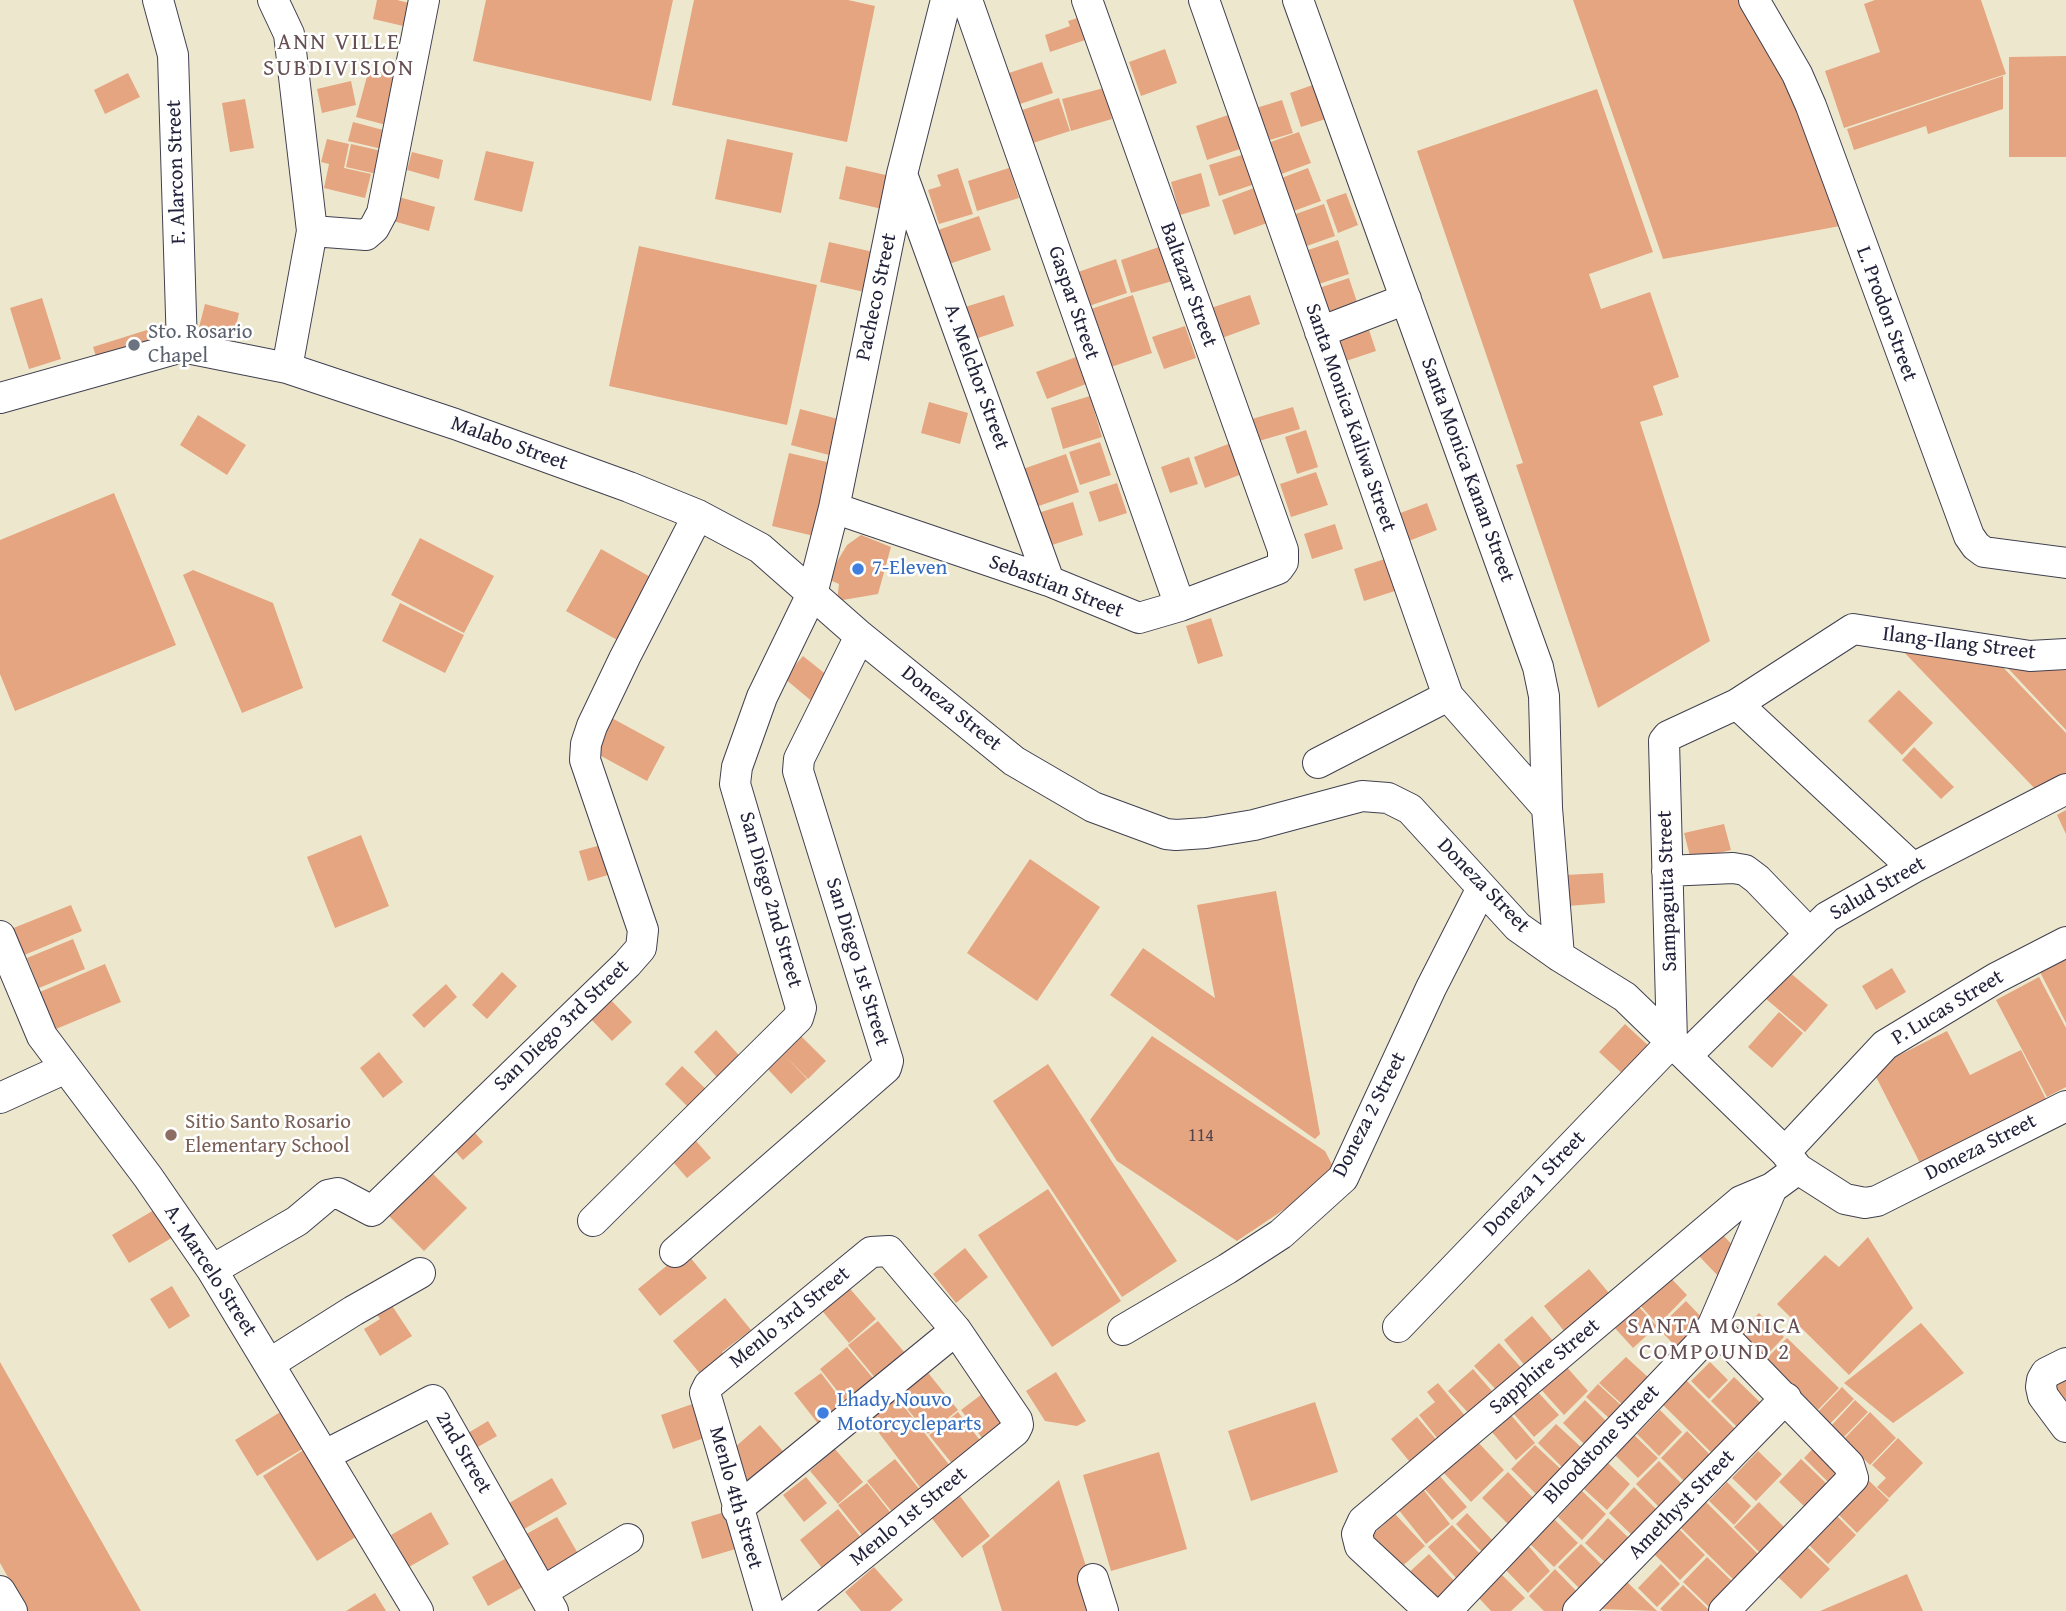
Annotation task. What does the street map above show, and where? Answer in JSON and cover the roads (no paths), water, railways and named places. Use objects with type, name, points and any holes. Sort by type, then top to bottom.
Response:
[{"type":"street","name":"F. Alarcon Street","points":[[158,0],[173,55],[182,346]]},
{"type":"street","points":[[273,0],[289,34],[312,230],[287,368]]},
{"type":"street","points":[[312,230],[366,235],[374,228],[382,213],[424,0]]},
{"type":"street","name":"Pacheco Street","points":[[812,594],[834,508],[902,174],[946,0]]},
{"type":"street","name":"Gaspar Street","points":[[967,0],[1180,606]]},
{"type":"street","name":"Baltazar Street","points":[[1087,0],[1283,550],[1283,562],[1278,569]]},
{"type":"street","name":"Santa Monica Kaliwa Street","points":[[1204,0],[1448,696],[1547,808]]},
{"type":"street","name":"Santa Monica Kanan Street","points":[[1298,0],[1538,667],[1544,696],[1547,808],[1559,956]]},
{"type":"street","name":"L. Prodon Street","points":[[1754,0],[1797,74],[1811,106],[1969,536],[1976,547],[1984,552],[2066,563]]},
{"type":"street","name":"A. Melchor Street","points":[[902,174],[1049,581]]},
{"type":"street","points":[[1320,332],[1406,299]]},
{"type":"street","name":"Malabo Street","points":[[182,346],[287,368],[455,424],[629,487],[698,515],[760,548],[812,594]]},
{"type":"street","points":[[0,398],[182,346]]},
{"type":"street","name":"Sebastian Street","points":[[834,508],[1049,581],[1139,618],[1180,606],[1278,569]]},
{"type":"street","name":"San Diego 3rd Street","points":[[212,1270],[297,1221],[328,1195],[338,1193],[372,1212],[641,948],[643,930],[584,760],[586,744],[608,691],[698,515]]},
{"type":"street","name":"Doneza Street","points":[[812,594],[1014,761],[1093,807],[1166,834],[1206,833],[1254,825],[1362,796],[1388,798],[1410,808],[1518,927],[1625,997],[1792,1161],[1845,1199],[1865,1203],[1877,1201],[2066,1106]]},
{"type":"street","name":"San Diego 2nd Street","points":[[593,1221],[798,1018],[801,1008],[735,784],[737,767],[762,698],[812,594]]},
{"type":"street","name":"Ilang-Ilang Street","points":[[1737,704],[1853,629],[2030,656],[2066,654]]},
{"type":"street","name":"San Diego 1st Street","points":[[675,1252],[886,1068],[888,1061],[797,771],[799,759],[860,636]]},
{"type":"street","points":[[1318,763],[1448,696]]},
{"type":"street","points":[[1737,704],[1913,868]]},
{"type":"street","name":"Sampaguita Street","points":[[1679,1048],[1667,871],[1664,741],[1675,732],[1737,704]]},
{"type":"street","name":"Salud Street","points":[[1679,1048],[1827,917],[1913,868],[2066,789]]},
{"type":"street","points":[[1667,871],[1745,870],[1810,934]]},
{"type":"street","name":"Doneza 2 Street","points":[[1123,1330],[1281,1234],[1343,1178],[1431,988],[1482,888]]},
{"type":"street","name":"A. Marcelo Street","points":[[0,936],[42,1036],[148,1177],[212,1270],[418,1611]]},
{"type":"street","name":"P. Lucas Street","points":[[1792,1161],[1885,1045],[1996,978],[2066,942]]},
{"type":"street","name":"Doneza 1 Street","points":[[1398,1327],[1679,1048]]},
{"type":"street","points":[[0,1098],[66,1068]]},
{"type":"street","name":"Sapphire Street","points":[[1430,1611],[1360,1546],[1357,1534],[1363,1521],[1741,1201],[1772,1188],[1792,1161]]},
{"type":"street","name":"Bloodstone Street","points":[[1446,1611],[1700,1344],[1713,1325],[1772,1188]]},
{"type":"street","name":"Menlo 3rd Street","points":[[709,1385],[871,1252],[889,1251],[956,1330]]},
{"type":"street","points":[[269,1364],[420,1273]]},
{"type":"street","points":[[1713,1325],[1849,1465],[1853,1478],[1724,1611]]},
{"type":"street","points":[[737,1508],[956,1330]]},
{"type":"street","name":"Menlo 1st Street","points":[[793,1611],[1018,1426],[1017,1420],[956,1330]]},
{"type":"street","points":[[2056,1368],[2042,1380],[2043,1396],[2066,1427]]},
{"type":"street","name":"Menlo 4th Street","points":[[709,1385],[705,1393],[769,1611]]},
{"type":"street","name":"Amethyst Street","points":[[1577,1611],[1786,1398]]},
{"type":"street","name":"2nd Street","points":[[325,1455],[433,1400],[548,1601]]},
{"type":"street","points":[[548,1601],[628,1539]]},
{"type":"street","points":[[1093,1579],[1103,1611]]},
{"type":"street","points":[[0,1591],[12,1611]]},
{"type":"place","name":"Sto. Rosario Chapel","points":[[134,345]]},
{"type":"place","name":"7-Eleven","points":[[858,569]]},
{"type":"place","name":"Sitio Santo Rosario Elementary School","points":[[171,1135]]},
{"type":"place","name":"Lhady Nouvo Motorcycleparts","points":[[823,1413]]},
{"type":"district","name":"ANN VILLE SUBDIVISION","points":[[339,56]]},
{"type":"district","name":"SANTA MONICA COMPOUND 2","points":[[1715,1340]]}]
